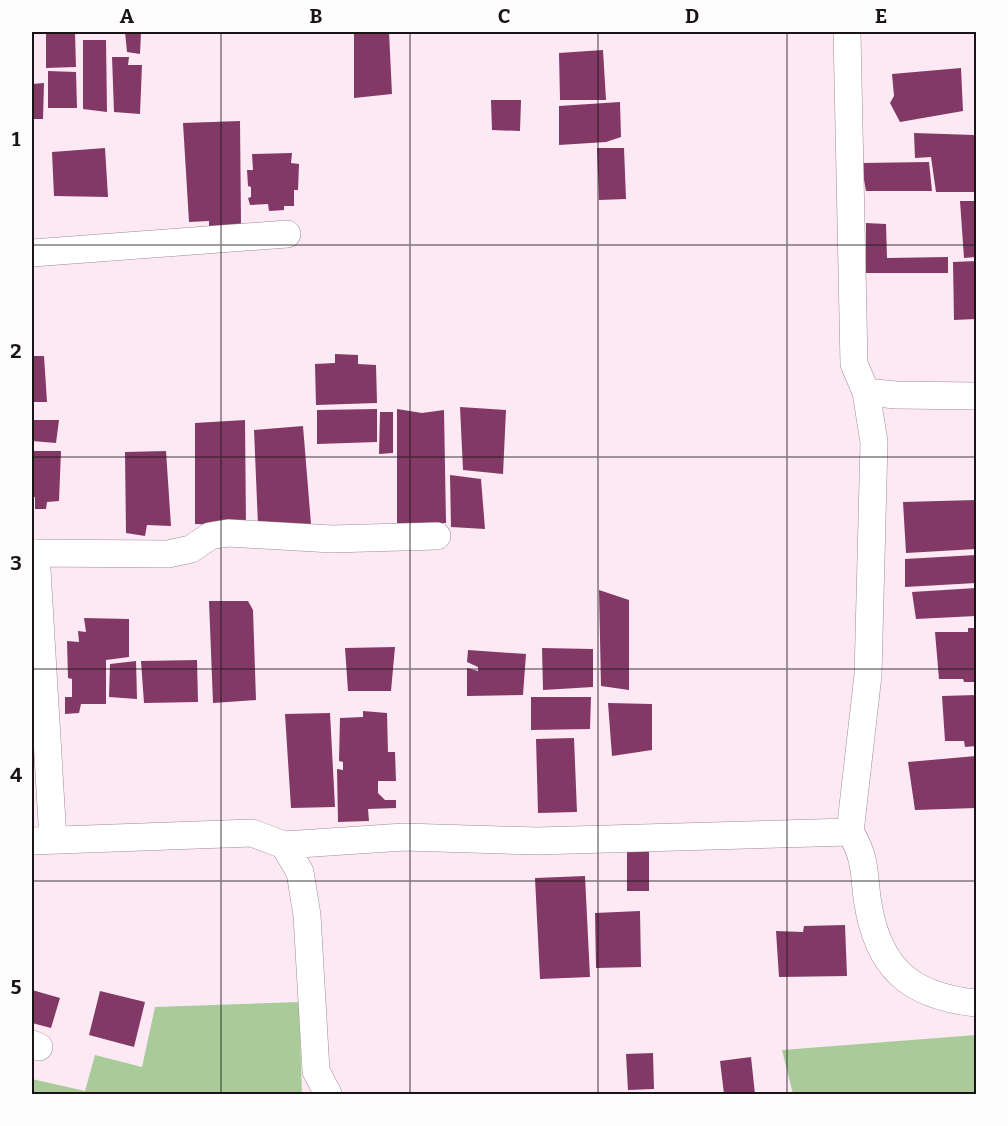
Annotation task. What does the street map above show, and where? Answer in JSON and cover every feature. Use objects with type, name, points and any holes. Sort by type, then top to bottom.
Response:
[{"type":"street","points":[[847,32],[854,363],[866,392],[873,442],[868,675],[850,832],[861,849],[875,932],[888,963],[914,984],[949,1000],[976,1003]]},
{"type":"street","points":[[32,253],[287,234]]},
{"type":"street","points":[[866,392],[896,396],[976,396]]},
{"type":"street","points":[[437,536],[332,539],[228,533],[210,536],[191,549],[168,554],[34,553],[42,840],[252,833],[284,845],[404,837],[537,841],[850,832]]},
{"type":"street","points":[[284,845],[300,872],[307,915],[316,1071],[328,1095]]},
{"type":"green space","points":[[299,1002],[302,1094],[32,1094],[32,1079],[85,1091],[95,1055],[142,1067],[155,1007]]},
{"type":"green space","points":[[976,1035],[976,1094],[793,1094],[782,1050]]},
{"type":"building","points":[[46,32],[75,32],[76,67],[46,68]]},
{"type":"building","points":[[125,32],[141,32],[140,54],[127,52]]},
{"type":"building","points":[[354,32],[389,32],[392,94],[354,98]]},
{"type":"building","points":[[83,40],[106,40],[107,112],[83,109]]},
{"type":"building","points":[[603,50],[606,100],[560,100],[559,53]]},
{"type":"building","points":[[112,57],[129,57],[128,65],[142,65],[140,114],[114,112]]},
{"type":"building","points":[[961,68],[963,111],[900,122],[890,103],[894,96],[892,74]]},
{"type":"building","points":[[48,71],[76,72],[77,108],[48,108]]},
{"type":"building","points":[[44,83],[43,119],[32,119],[32,84]]},
{"type":"building","points":[[491,100],[521,100],[520,131],[492,130]]},
{"type":"building","points":[[620,102],[621,137],[606,142],[559,145],[559,106]]},
{"type":"building","points":[[240,121],[241,224],[209,227],[209,221],[189,222],[183,123]]},
{"type":"building","points":[[914,133],[974,135],[976,192],[936,192],[931,157],[915,158]]},
{"type":"building","points":[[105,148],[108,197],[54,196],[52,152]]},
{"type":"building","points":[[597,148],[624,148],[626,199],[599,200]]},
{"type":"building","points":[[292,153],[291,163],[299,164],[298,190],[294,190],[294,206],[284,206],[284,210],[269,211],[268,204],[250,205],[248,198],[251,197],[251,187],[248,186],[247,170],[253,170],[252,154]]},
{"type":"building","points":[[929,162],[932,191],[866,191],[861,163]]},
{"type":"building","points":[[960,201],[976,201],[976,257],[964,258]]},
{"type":"building","points":[[866,223],[886,224],[887,258],[948,257],[948,273],[866,273]]},
{"type":"building","points":[[976,261],[976,319],[954,320],[953,262]]},
{"type":"building","points":[[335,354],[358,355],[358,364],[376,365],[377,403],[316,405],[315,364],[335,363]]},
{"type":"building","points":[[32,356],[44,356],[47,402],[32,402]]},
{"type":"building","points":[[460,407],[506,410],[503,474],[463,470]]},
{"type":"building","points":[[377,409],[377,442],[317,444],[317,410]]},
{"type":"building","points":[[397,409],[422,413],[444,410],[446,523],[440,523],[441,530],[397,532]]},
{"type":"building","points":[[380,412],[393,412],[393,453],[379,454]]},
{"type":"building","points":[[32,420],[59,420],[56,443],[32,441]]},
{"type":"building","points":[[245,420],[246,526],[195,524],[195,423]]},
{"type":"building","points":[[303,426],[311,524],[258,525],[254,430]]},
{"type":"building","points":[[32,451],[61,451],[59,501],[47,502],[46,509],[35,509],[35,497],[32,498]]},
{"type":"building","points":[[166,451],[171,526],[147,525],[145,536],[126,533],[125,452]]},
{"type":"building","points":[[450,475],[481,479],[485,529],[451,527]]},
{"type":"building","points":[[976,500],[976,549],[906,553],[903,502]]},
{"type":"building","points":[[976,555],[976,583],[905,587],[905,559]]},
{"type":"building","points":[[976,588],[976,616],[916,619],[912,592]]},
{"type":"building","points":[[599,590],[629,600],[629,690],[601,686]]},
{"type":"building","points":[[209,601],[248,601],[253,610],[256,700],[213,703]]},
{"type":"building","points":[[84,618],[129,619],[129,657],[106,660],[106,704],[81,704],[79,713],[65,714],[65,697],[72,697],[72,679],[68,678],[67,641],[79,642],[78,631],[86,632]]},
{"type":"building","points":[[968,628],[976,628],[976,682],[964,682],[963,679],[939,679],[935,632],[968,632]]},
{"type":"building","points":[[395,647],[391,691],[348,691],[345,648]]},
{"type":"building","points":[[542,648],[593,649],[593,687],[543,690]]},
{"type":"building","points":[[468,650],[526,654],[523,695],[467,696],[467,668],[478,671],[478,667],[467,662]]},
{"type":"building","points":[[197,660],[198,702],[144,703],[141,661]]},
{"type":"building","points":[[136,661],[137,699],[109,697],[110,664]]},
{"type":"building","points":[[976,695],[976,746],[965,747],[964,741],[945,741],[942,696]]},
{"type":"building","points":[[531,697],[591,697],[590,729],[531,730]]},
{"type":"building","points":[[608,703],[652,704],[652,750],[612,756]]},
{"type":"building","points":[[363,711],[387,713],[388,752],[395,752],[396,781],[378,781],[378,793],[385,800],[396,800],[396,808],[368,809],[369,821],[338,822],[337,769],[343,770],[343,762],[339,761],[340,718],[363,717]]},
{"type":"building","points":[[330,713],[335,807],[291,808],[285,714]]},
{"type":"building","points":[[574,738],[577,812],[538,813],[536,739]]},
{"type":"building","points":[[976,756],[976,808],[915,810],[908,762]]},
{"type":"building","points":[[627,849],[649,849],[649,891],[627,891]]},
{"type":"building","points":[[585,876],[590,977],[540,979],[535,878]]},
{"type":"building","points":[[640,911],[641,967],[596,968],[595,913]]},
{"type":"building","points":[[845,925],[847,976],[779,977],[776,931],[803,932],[804,926]]},
{"type":"building","points":[[32,990],[60,998],[51,1028],[32,1023]]},
{"type":"building","points":[[100,991],[145,1002],[134,1047],[89,1035]]},
{"type":"building","points":[[653,1053],[654,1089],[628,1090],[626,1054]]},
{"type":"building","points":[[751,1057],[755,1094],[724,1094],[720,1061]]}]
